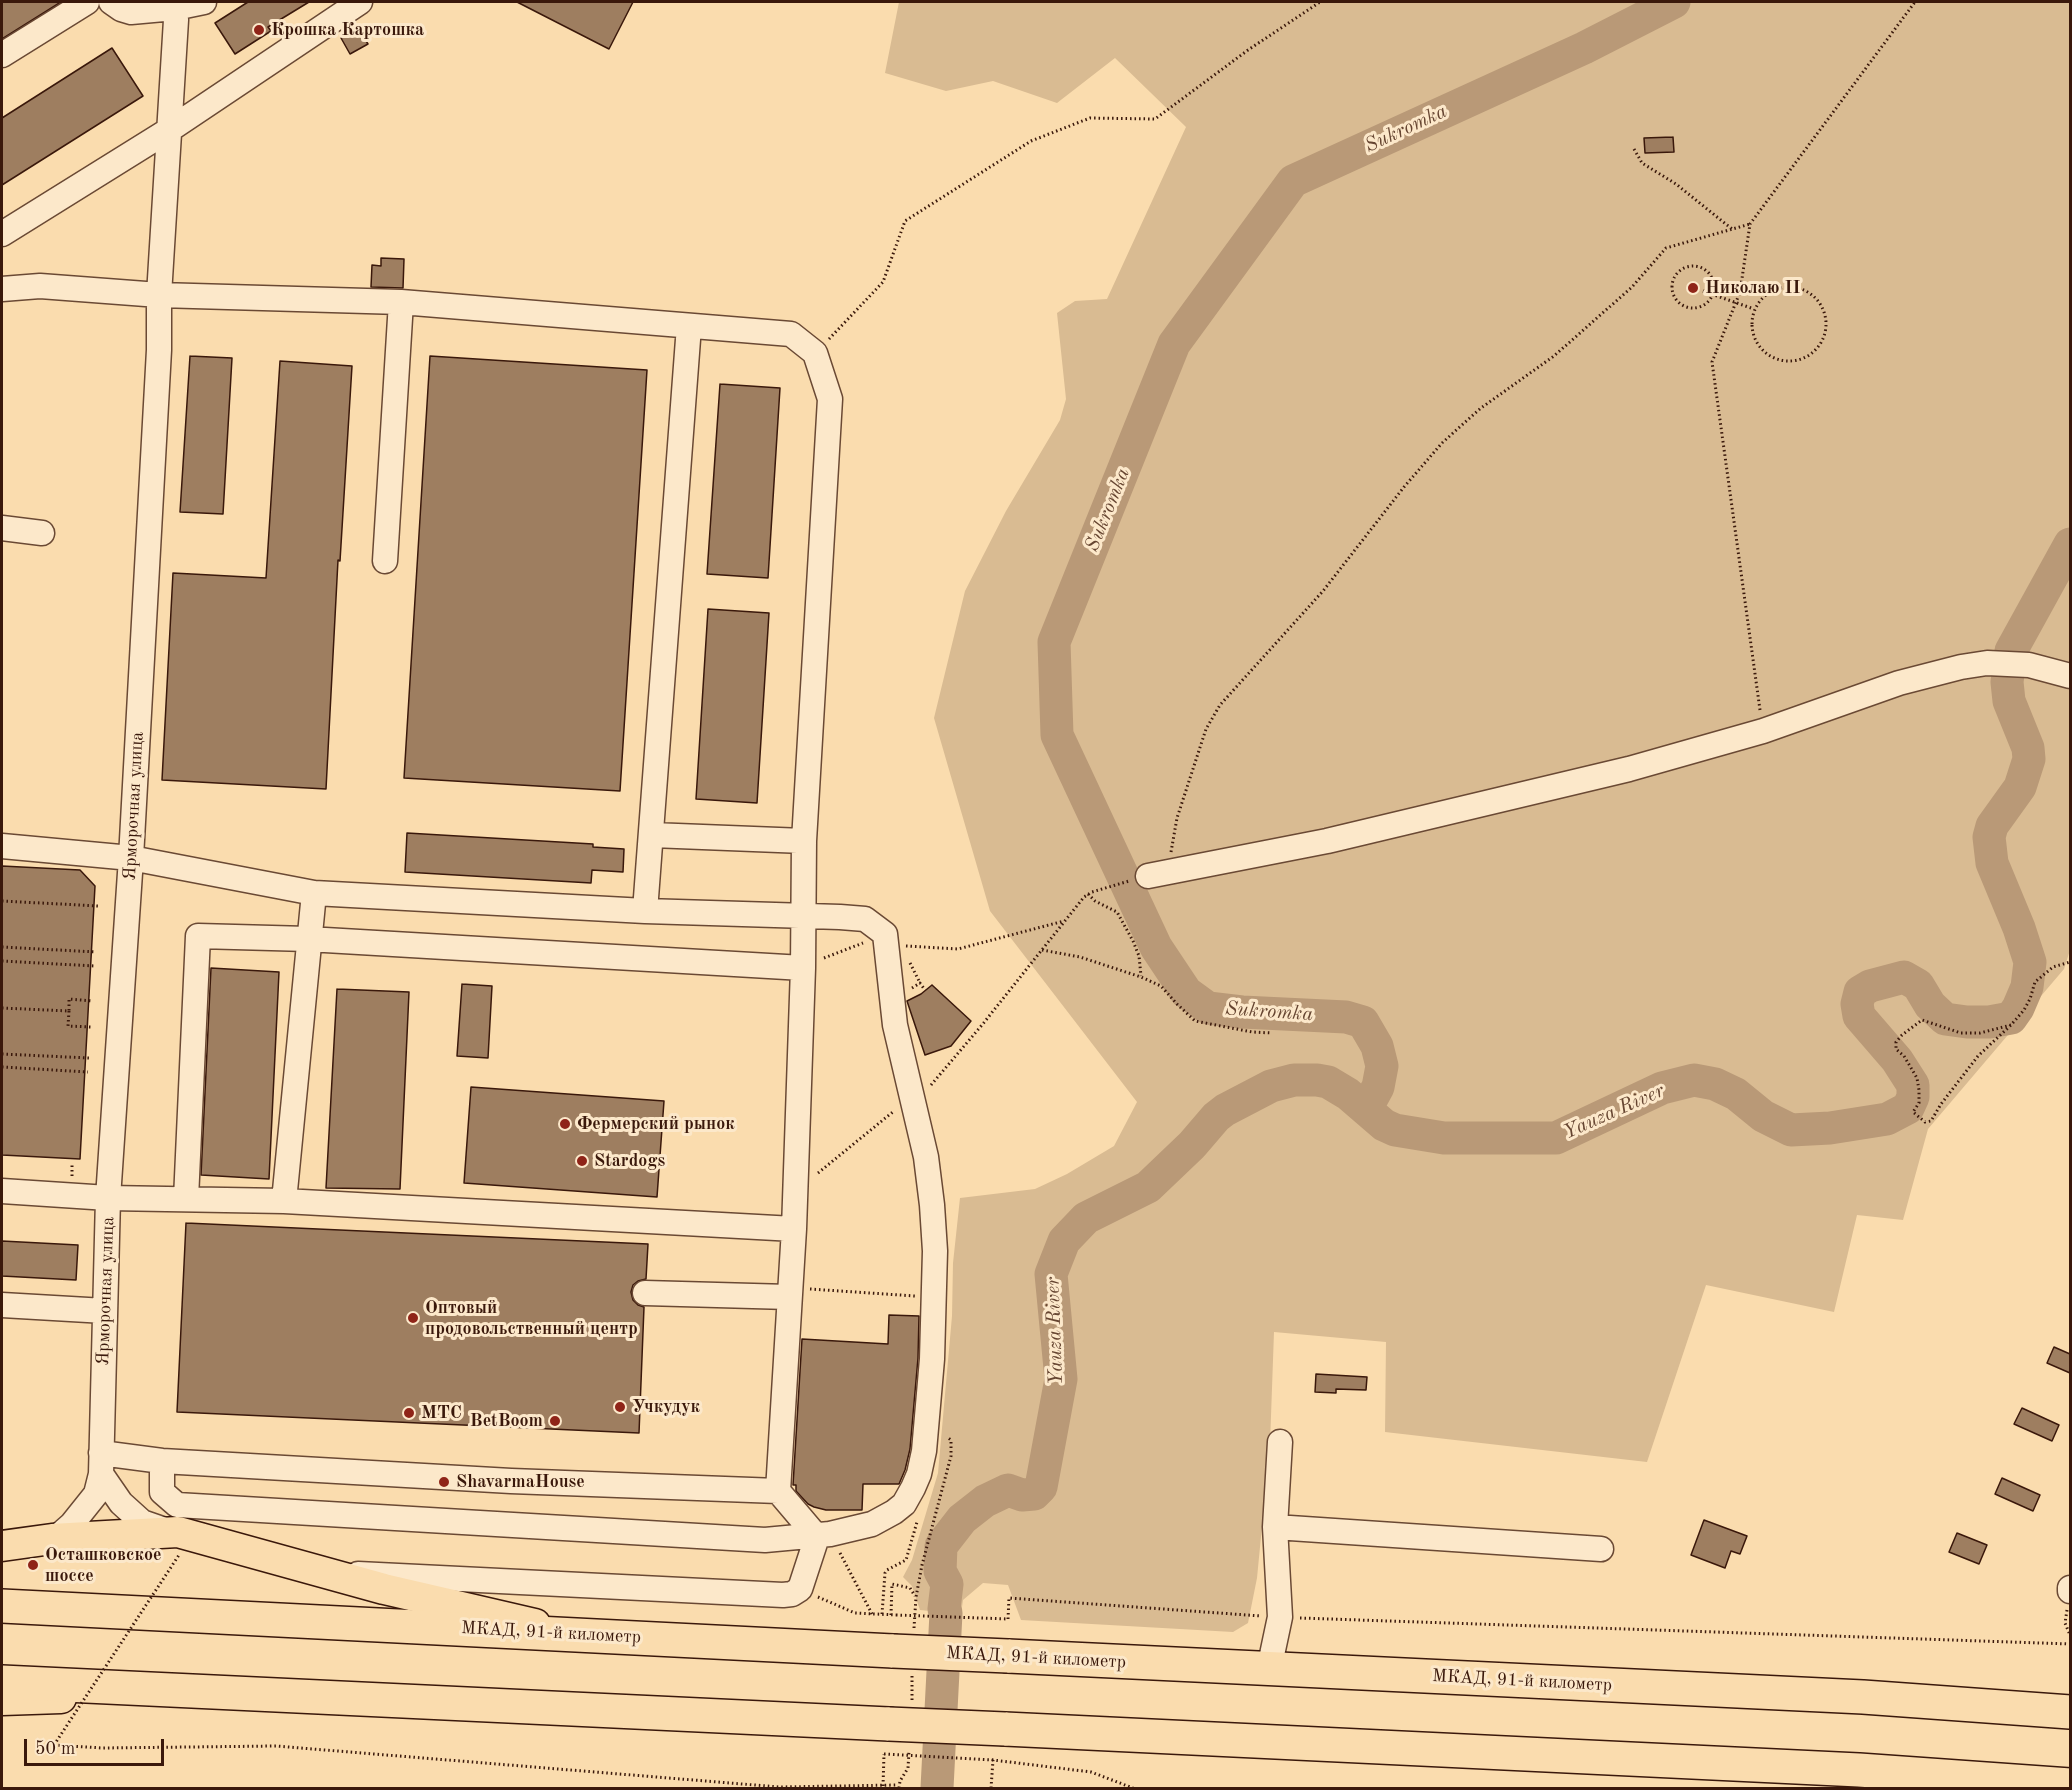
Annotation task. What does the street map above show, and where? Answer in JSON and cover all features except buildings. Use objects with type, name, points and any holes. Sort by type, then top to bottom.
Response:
[{"type":"highway","name":"МКАД, 91-й километр","points":[[2,1606],[1863,1697],[2070,1712]]},
{"type":"highway","points":[[2,1682],[895,1727],[1005,1729],[1859,1770],[2070,1785]]},
{"type":"main road","points":[[2,1546],[55,1539],[174,1544],[178,1532],[384,1589],[582,1634]]},
{"type":"main road","points":[[2,1700],[226,1692]]},
{"type":"lane","points":[[2,55],[87,2]]},
{"type":"lane","points":[[111,2],[131,12],[204,2]]},
{"type":"lane","points":[[3,230],[170,130],[360,2]]},
{"type":"lane","name":"Ярморочная улица","points":[[101,1463],[108,1198],[131,858],[175,5]]},
{"type":"lane","points":[[2,289],[40,286],[159,295],[401,302],[791,334],[815,353],[830,399],[804,842],[804,916],[811,964],[794,1229],[797,1293],[778,1491],[817,1537]]},
{"type":"lane","points":[[385,561],[401,302]]},
{"type":"lane","points":[[645,911],[689,326]]},
{"type":"lane","points":[[2,528],[42,533]]},
{"type":"lane","points":[[1160,874],[1327,841],[1629,769],[1763,731],[1899,683],[1961,667],[1987,663],[2029,665],[2070,676]]},
{"type":"lane","points":[[652,835],[804,842]]},
{"type":"lane","points":[[2,846],[131,858],[314,893],[645,911],[865,919],[885,934],[895,1025],[926,1157],[935,1251],[935,1297],[924,1451],[913,1488],[904,1504],[894,1512],[872,1524],[817,1537],[765,1540],[177,1505],[162,1492],[162,1461]]},
{"type":"lane","points":[[284,1201],[314,893]]},
{"type":"lane","points":[[186,1199],[198,936],[308,939],[811,964]]},
{"type":"lane","points":[[2,1191],[108,1198],[284,1201],[794,1229]]},
{"type":"lane","points":[[645,1293],[797,1293]]},
{"type":"lane","points":[[2,1305],[105,1311]]},
{"type":"lane","points":[[1269,1669],[1280,1617],[1275,1527],[1280,1442]]},
{"type":"lane","points":[[101,1463],[162,1461],[511,1481],[778,1491]]},
{"type":"lane","points":[[55,1539],[72,1524],[96,1494],[101,1463]]},
{"type":"lane","points":[[101,1463],[120,1503],[142,1522],[174,1544]]},
{"type":"lane","points":[[1275,1527],[1601,1550]]},
{"type":"lane","points":[[329,1572],[783,1595],[792,1594],[800,1589],[817,1537]]},
{"type":"path","points":[[815,353],[883,282],[905,221],[1031,141],[1090,118],[1155,119],[1248,50],[1320,2]]},
{"type":"path","points":[[1758,692],[1713,362],[1740,292],[1750,224],[1915,2]]},
{"type":"path","points":[[1634,149],[1642,163],[1676,184],[1732,229]]},
{"type":"path","points":[[810,1179],[912,1096],[930,1086],[1084,897],[1090,893],[1160,874],[1206,729],[1220,705],[1323,591],[1404,487],[1442,443],[1481,408],[1562,348],[1632,287],[1666,248],[1750,224]]},
{"type":"path","points":[[1684,268],[1704,269],[1713,280],[1713,295],[1699,308],[1686,307],[1680,304],[1673,292],[1674,279],[1684,268]]},
{"type":"path","points":[[1781,287],[1793,287],[1804,290],[1814,297],[1825,316],[1826,328],[1815,350],[1805,357],[1780,360],[1768,355],[1759,346],[1752,328],[1754,309],[1770,291],[1781,287]]},
{"type":"path","points":[[1703,291],[1754,309]]},
{"type":"path","points":[[1090,893],[1095,901],[1117,912],[1136,948],[1141,977]]},
{"type":"path","points":[[2,901],[99,906]]},
{"type":"path","points":[[811,964],[885,934],[903,946],[958,949],[1065,921]]},
{"type":"path","points":[[2,947],[96,952]]},
{"type":"path","points":[[1042,950],[1080,957],[1161,986],[1195,1021],[1252,1032],[1272,1033]]},
{"type":"path","points":[[2,961],[95,966]]},
{"type":"path","points":[[2011,1025],[1980,1033],[1961,1033],[1922,1020],[1902,1035],[1896,1042],[1896,1049],[1904,1056],[1917,1078],[1919,1090],[1919,1103],[1913,1112],[1925,1122],[1931,1121],[1947,1095],[1978,1056],[2011,1025],[2024,1010],[2035,982],[2053,967],[2070,962]]},
{"type":"path","points":[[91,1027],[68,1026],[69,999],[93,1001]]},
{"type":"path","points":[[2,1008],[69,1011]]},
{"type":"path","points":[[2,1054],[89,1058]]},
{"type":"path","points":[[2,1067],[88,1072]]},
{"type":"path","points":[[797,1293],[935,1297]]},
{"type":"path","points":[[884,1786],[916,1597],[951,1456]]},
{"type":"path","points":[[174,1544],[54,1745],[102,1748],[276,1746],[803,1788],[898,1787],[908,1768],[909,1751]]},
{"type":"path","points":[[891,1615],[892,1584],[910,1588],[916,1597]]},
{"type":"path","points":[[800,1589],[855,1613],[891,1615],[1008,1619],[1009,1598],[1280,1617],[2070,1644]]},
{"type":"path","points":[[895,1727],[993,1760],[1091,1772],[1133,1788]]},
{"type":"path","points":[[991,1788],[993,1760]]},
{"type":"shaded area","points":[[899,2],[2070,2],[2070,950],[2064,969],[1928,1129],[1903,1220],[1857,1215],[1834,1312],[1706,1285],[1647,1462],[1385,1432],[1386,1342],[1274,1332],[1270,1444],[1257,1578],[1248,1623],[1233,1632],[1021,1620],[1008,1585],[983,1583],[963,1600],[961,1614],[920,1610],[912,1586],[903,1577],[912,1560],[938,1473],[960,1198],[1035,1189],[1067,1174],[1114,1146],[1137,1102],[990,911],[934,718],[965,591],[1006,511],[1060,420],[1066,399],[1057,313],[1075,301],[1107,299],[1186,127],[1115,58],[1057,103],[993,81],[946,91],[885,73]]},
{"type":"shaded area","points":[[932,1763],[951,1764],[946,1780],[947,1788],[931,1788]]},
{"type":"waterway","name":"Sukromka","points":[[1366,1109],[1378,1087],[1382,1066],[1377,1046],[1363,1022],[1346,1017],[1208,1008],[1186,992],[1156,947],[1057,735],[1054,642],[1174,344],[1293,181],[1584,48],[1674,2]]},
{"type":"waterway","name":"Yauza River","points":[[937,1788],[947,1584],[940,1571],[941,1546],[962,1519],[985,1501],[1008,1490],[1022,1495],[1034,1494],[1041,1487],[1061,1379],[1051,1274],[1064,1241],[1086,1218],[1148,1187],[1225,1110],[1271,1086],[1294,1080],[1317,1080],[1328,1082],[1348,1094],[1384,1125],[1395,1130],[1444,1138],[1556,1138],[1662,1088],[1694,1080],[1715,1084],[1736,1094],[1763,1116],[1791,1130],[1830,1128],[1887,1119],[1908,1108],[1913,1097],[1913,1085],[1897,1060],[1859,1016],[1857,1004],[1860,992],[1870,986],[1904,977],[1918,985],[1930,1005],[1945,1019],[1989,1022],[2011,1018],[2027,987],[2030,962],[2019,928],[1992,863],[1989,837],[1992,826],[2020,787],[2029,759],[2028,748],[2009,701],[2007,682],[2011,651],[2070,544]]},
{"type":"place","name":"Крошка Картошка","points":[[259,30]]},
{"type":"place","name":"Николаю II","points":[[1693,288]]},
{"type":"place","name":"Фермерский рынок","points":[[565,1124]]},
{"type":"place","name":"Stardogs","points":[[582,1161]]},
{"type":"place","name":"Оптовый продовольственный центр","points":[[413,1318]]},
{"type":"place","name":"Учкудук","points":[[620,1407]]},
{"type":"place","name":"МТС","points":[[409,1413]]},
{"type":"place","name":"BetBoom","points":[[555,1421]]},
{"type":"place","name":"ShavarmaHouse","points":[[444,1482]]},
{"type":"place","name":"Осташковское шоссе","points":[[33,1565]]}]
